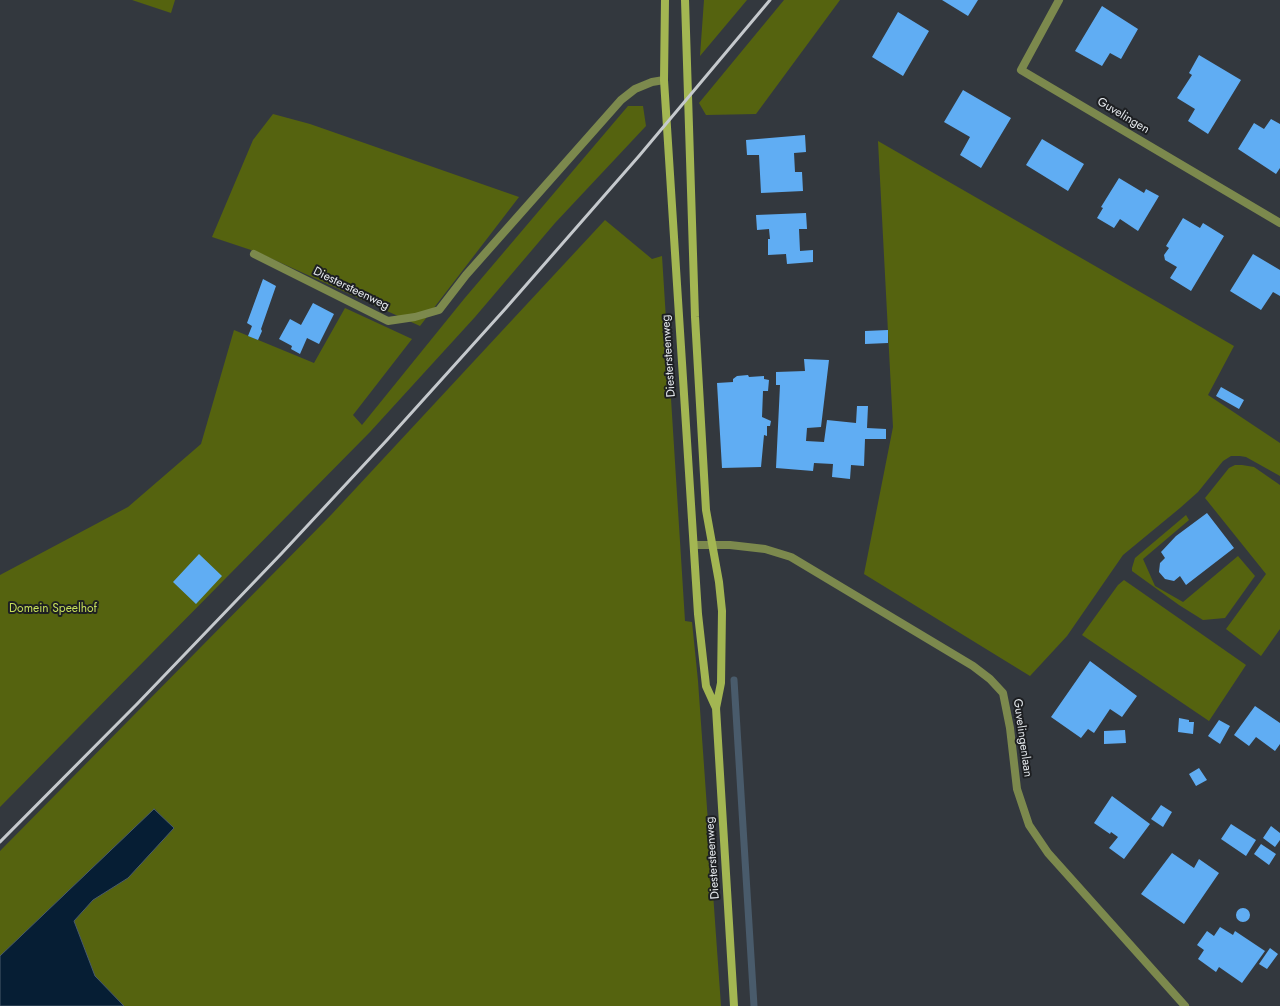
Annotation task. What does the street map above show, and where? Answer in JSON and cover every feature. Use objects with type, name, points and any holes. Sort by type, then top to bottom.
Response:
[{"type":"main road","name":"Diestersteenweg","points":[[665,0],[664,80],[698,614],[706,686],[716,708]]},
{"type":"main road","name":"Diestersteenweg","points":[[685,0],[695,317],[706,510],[719,582],[722,612],[721,683],[716,708],[734,1006]]},
{"type":"street","name":"Guvelingen","points":[[1059,0],[1021,70],[1280,223]]},
{"type":"street","name":"Diestersteenweg","points":[[254,254],[388,321],[415,317],[439,310],[466,275],[621,100],[635,89],[652,82],[664,80]]},
{"type":"street","name":"Guvelingenlaan","points":[[694,546],[730,545],[765,549],[791,557],[972,666],[990,679],[1003,693],[1010,728],[1017,789],[1029,824],[1048,853],[1185,1006]]},
{"type":"green space","points":[[132,0],[175,0],[171,13]]},
{"type":"green space","points":[[704,0],[747,0],[700,56]]},
{"type":"green space","points":[[784,0],[840,0],[756,114],[706,115],[699,103]]},
{"type":"green space","name":"Domein Speelhof","points":[[628,106],[643,106],[646,126],[555,223],[475,317],[370,432],[0,807],[0,575],[128,507],[201,444],[234,330],[314,363],[345,308],[412,339],[353,415],[362,425],[464,299]]},
{"type":"green space","points":[[273,114],[310,124],[519,197],[420,326],[257,252],[212,237],[253,140]]},
{"type":"green space","points":[[878,141],[1234,346],[1208,395],[1280,443],[1280,476],[1246,457],[1231,456],[1223,461],[1198,492],[1123,555],[1067,636],[1030,676],[864,574],[893,427]]},
{"type":"green space","points":[[605,220],[652,259],[662,256],[685,621],[692,622],[698,681],[721,1006],[124,1006],[95,976],[74,921],[93,900],[128,878],[173,829],[155,809],[0,956],[0,851],[331,515]]},
{"type":"green space","points":[[1235,465],[1254,467],[1280,485],[1280,629],[1261,656],[1226,629],[1266,574],[1205,498],[1229,468]]},
{"type":"green space","points":[[1186,515],[1189,520],[1143,559],[1155,586],[1183,602],[1238,556],[1255,576],[1225,618],[1203,620],[1179,605],[1132,571],[1135,558]]},
{"type":"green space","points":[[1124,580],[1246,665],[1209,721],[1082,635],[1118,585]]},
{"type":"water","points":[[154,809],[174,828],[128,878],[93,900],[74,921],[95,976],[124,1006],[0,1006],[0,956]]},
{"type":"building","points":[[942,0],[978,0],[968,16]]},
{"type":"building","points":[[1102,6],[1138,29],[1121,59],[1110,53],[1102,66],[1075,51]]},
{"type":"building","points":[[898,12],[929,31],[903,76],[872,57]]},
{"type":"building","points":[[1199,55],[1241,80],[1208,134],[1188,121],[1195,109],[1177,98],[1192,75],[1189,73]]},
{"type":"building","points":[[963,90],[1011,118],[981,168],[960,155],[970,137],[944,122]]},
{"type":"building","points":[[1271,119],[1280,124],[1280,168],[1276,174],[1238,149],[1254,123],[1264,129]]},
{"type":"building","points":[[805,135],[806,152],[794,153],[795,172],[802,172],[803,191],[761,193],[759,155],[747,155],[746,140]]},
{"type":"building","points":[[1042,139],[1084,164],[1068,191],[1026,165]]},
{"type":"building","points":[[1119,178],[1144,193],[1146,189],[1159,196],[1138,231],[1120,219],[1114,228],[1097,218],[1103,208],[1101,207]]},
{"type":"building","points":[[806,213],[807,229],[799,229],[800,251],[813,250],[813,262],[787,264],[786,254],[768,255],[768,239],[770,239],[769,229],[757,230],[756,215]]},
{"type":"building","points":[[1183,218],[1200,228],[1203,223],[1224,236],[1191,291],[1170,278],[1177,267],[1165,260],[1164,255],[1169,248],[1166,246]]},
{"type":"building","points":[[1253,254],[1280,270],[1280,296],[1273,292],[1261,310],[1230,291]]},
{"type":"building","points":[[263,279],[276,286],[258,340],[248,336],[252,326],[247,323]]},
{"type":"building","points":[[313,303],[334,314],[319,344],[307,338],[300,354],[291,349],[292,346],[279,339],[290,319],[301,325]]},
{"type":"building","points":[[888,330],[888,343],[865,344],[865,331]]},
{"type":"building","points":[[804,359],[829,360],[821,427],[807,428],[806,441],[824,442],[827,420],[856,423],[857,406],[868,406],[867,428],[886,429],[886,439],[865,439],[864,466],[851,465],[850,479],[832,477],[833,464],[814,463],[813,471],[776,468],[780,385],[776,385],[776,372],[805,371]]},
{"type":"building","points":[[748,375],[749,377],[764,376],[764,379],[769,380],[768,391],[763,391],[762,417],[771,421],[770,426],[767,426],[767,436],[764,435],[761,467],[722,468],[717,383],[733,382],[733,379],[737,376]]},
{"type":"building","points":[[1221,387],[1244,400],[1239,409],[1216,396]]},
{"type":"building","points":[[1207,513],[1234,548],[1186,585],[1180,576],[1174,581],[1165,579],[1159,572],[1160,563],[1165,558],[1161,552],[1176,536]]},
{"type":"building","points":[[199,554],[222,576],[196,604],[173,582]]},
{"type":"building","points":[[1090,661],[1137,696],[1122,717],[1110,709],[1094,733],[1088,729],[1081,738],[1051,717]]},
{"type":"building","points":[[1255,706],[1280,723],[1280,744],[1275,751],[1256,737],[1249,746],[1234,735]]},
{"type":"building","points":[[1179,718],[1189,720],[1189,722],[1194,722],[1193,734],[1178,732]]},
{"type":"building","points":[[1219,720],[1230,726],[1220,744],[1208,736]]},
{"type":"building","points":[[1125,730],[1126,743],[1104,744],[1104,731]]},
{"type":"building","points":[[1199,768],[1207,780],[1196,786],[1189,774]]},
{"type":"building","points":[[1112,796],[1150,824],[1124,859],[1109,848],[1118,837],[1111,832],[1110,834],[1094,823]]},
{"type":"building","points":[[1161,805],[1172,812],[1163,827],[1151,819]]},
{"type":"building","points":[[1231,824],[1256,840],[1246,856],[1221,839]]},
{"type":"building","points":[[1271,826],[1280,833],[1280,840],[1275,847],[1263,838]]},
{"type":"building","points":[[1261,844],[1276,854],[1269,865],[1254,854]]},
{"type":"building","points":[[1172,853],[1194,868],[1199,859],[1219,873],[1184,924],[1141,894]]},
{"type":"building","points":[[1243,908],[1248,910],[1250,915],[1248,920],[1243,922],[1238,920],[1236,915],[1238,910]]},
{"type":"building","points":[[1220,927],[1233,935],[1235,931],[1265,951],[1242,983],[1219,967],[1216,972],[1198,959],[1204,950],[1197,945],[1207,931],[1214,936]]},
{"type":"building","points":[[1270,948],[1278,954],[1267,969],[1259,964]]},
{"type":"waterway","points":[[734,680],[754,1006]]},
{"type":"railway","points":[[0,842],[137,704],[282,553],[387,440],[506,308],[639,156],[770,0]]}]
